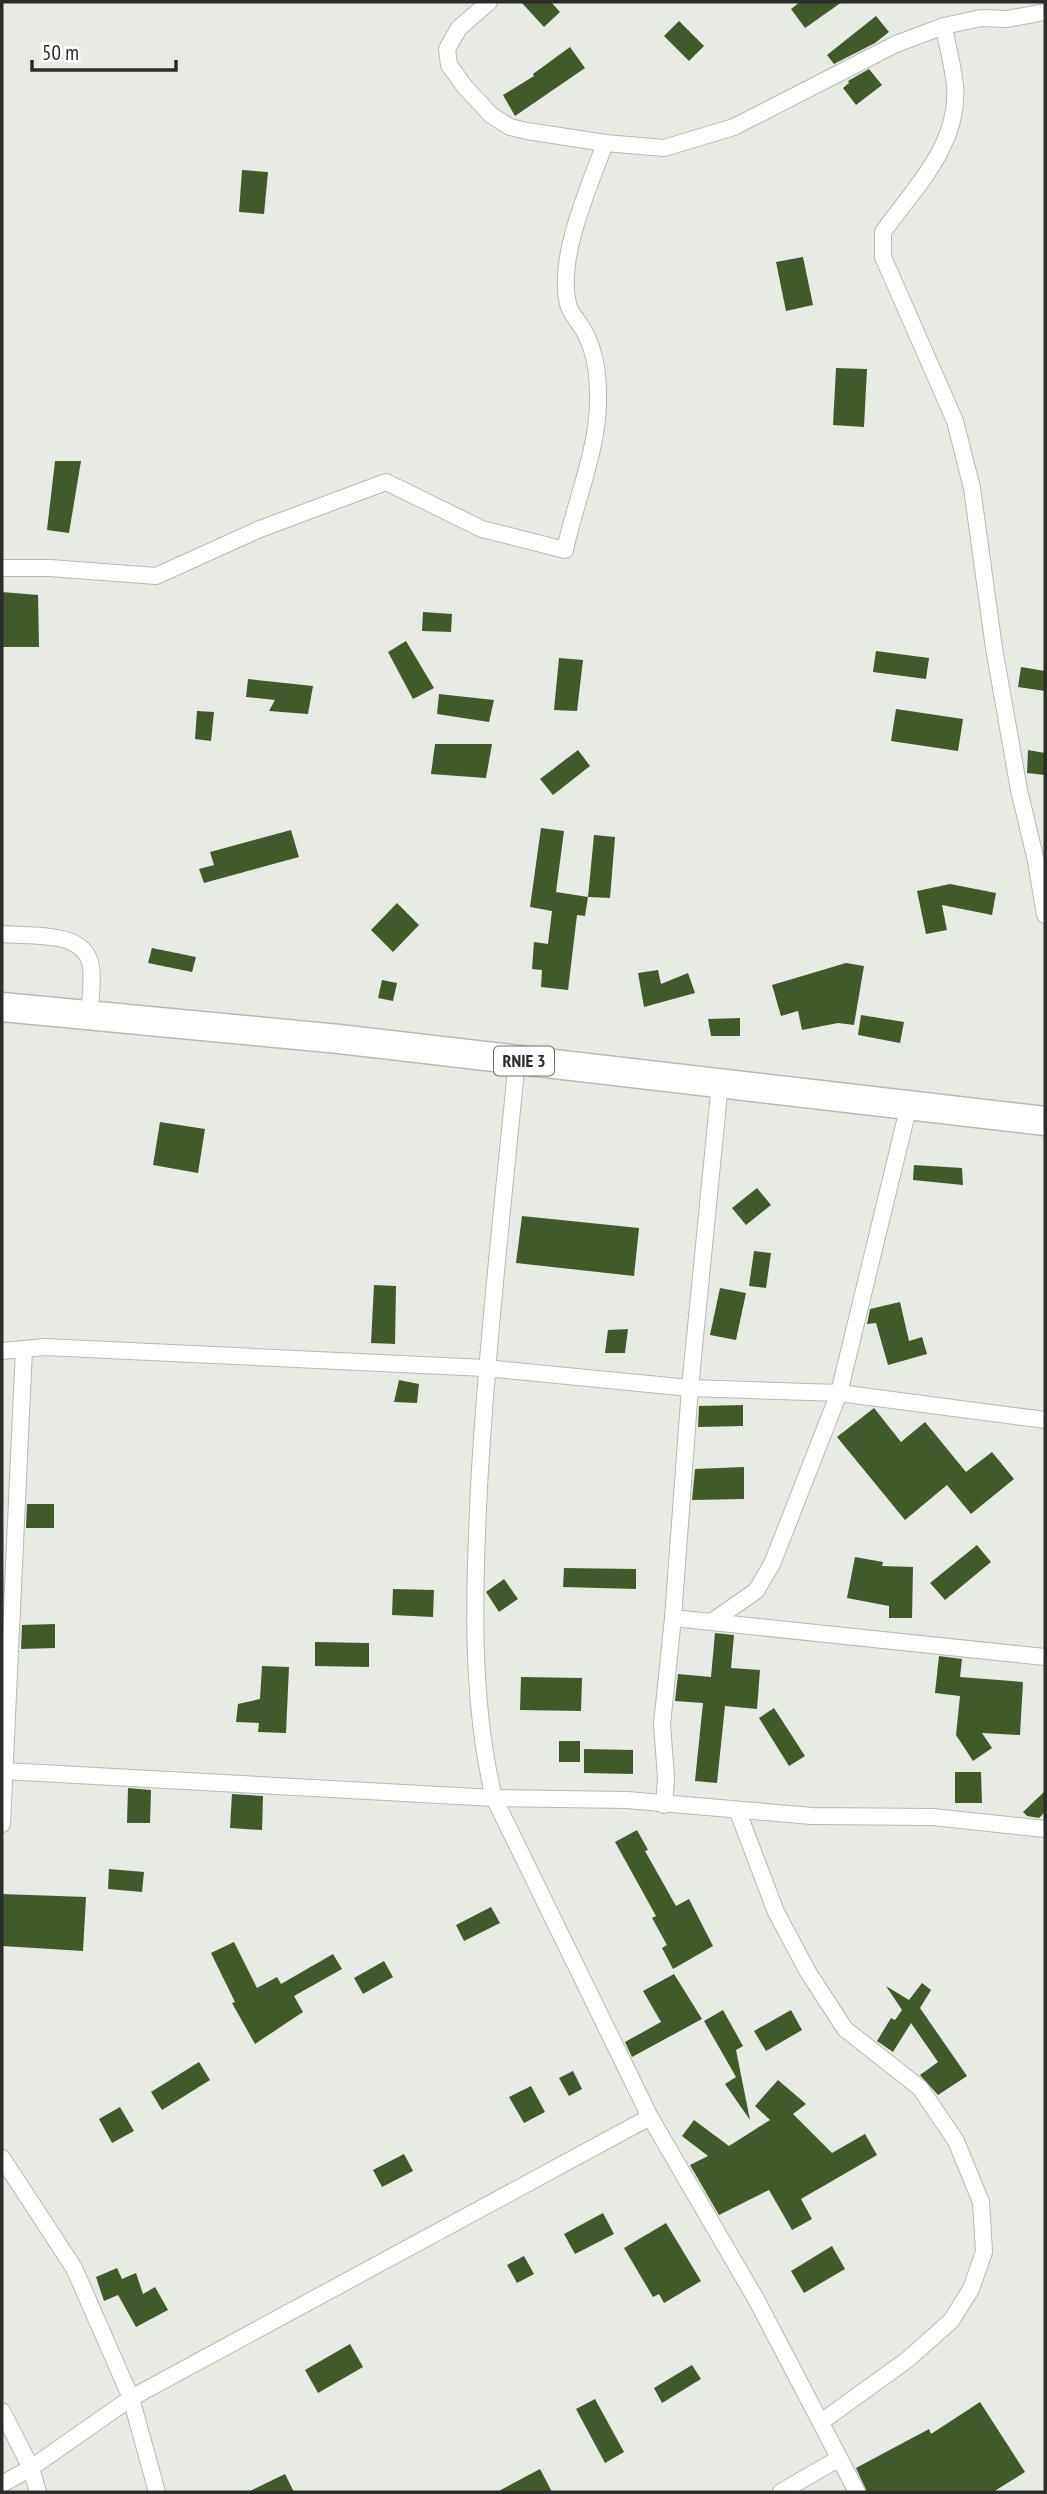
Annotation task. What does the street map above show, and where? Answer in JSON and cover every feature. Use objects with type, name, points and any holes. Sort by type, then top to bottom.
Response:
[{"type":"highway","name":"RNIE 3","points":[[2,1007],[339,1038],[1045,1121]]},
{"type":"street","points":[[489,2],[459,29],[447,49],[449,65],[491,115],[510,127],[604,143],[664,148],[734,127],[896,44],[943,26],[981,18],[1006,19],[1045,12]]},
{"type":"street","points":[[943,26],[955,85],[954,112],[946,140],[924,181],[883,232],[883,257],[955,421],[972,488],[996,661],[1019,790],[1037,861],[1045,915]]},
{"type":"street","points":[[2,568],[50,568],[156,576],[260,529],[386,482],[482,529],[565,550],[594,437],[598,402],[597,361],[585,333],[568,306],[566,277],[577,221],[604,143]]},
{"type":"street","points":[[2,934],[69,940],[84,949],[91,964],[89,1017]]},
{"type":"street","points":[[517,1060],[485,1368],[475,1573],[475,1635],[487,1770],[494,1798],[650,2117],[756,2299],[857,2492]]},
{"type":"street","points":[[664,1805],[666,1778],[662,1724],[674,1618],[690,1388],[720,1083]]},
{"type":"street","points":[[714,1620],[756,1591],[772,1564],[839,1393],[909,1105]]},
{"type":"street","points":[[2,1350],[46,1347],[485,1368],[690,1388],[839,1393],[1045,1420]]},
{"type":"street","points":[[2,1824],[24,1349]]},
{"type":"street","points":[[674,1618],[714,1620],[747,1627],[1045,1657]]},
{"type":"street","points":[[4,1771],[494,1798],[627,1800],[738,1812],[812,1816],[933,1816],[1045,1829]]},
{"type":"street","points":[[738,1812],[776,1912],[808,1972],[845,2029],[920,2088],[956,2141],[981,2202],[984,2252],[971,2289],[951,2321],[907,2360],[821,2422]]},
{"type":"street","points":[[2,2484],[31,2468],[131,2398],[650,2117]]},
{"type":"street","points":[[2,2158],[74,2268],[131,2398],[157,2492]]},
{"type":"street","points":[[2,2411],[31,2468],[38,2492]]},
{"type":"street","points":[[781,2492],[838,2459]]},
{"type":"building","points":[[521,2],[551,2],[560,12],[544,27]]},
{"type":"building","points":[[800,2],[842,2],[805,28],[791,9]]},
{"type":"building","points":[[876,16],[889,32],[875,43],[834,64],[827,55]]},
{"type":"building","points":[[679,21],[704,46],[689,61],[664,36]]},
{"type":"building","points":[[570,47],[585,68],[515,116],[503,95],[534,76],[533,74]]},
{"type":"building","points":[[869,69],[882,85],[856,105],[843,88],[848,81]]},
{"type":"building","points":[[242,170],[268,172],[264,214],[239,212]]},
{"type":"building","points":[[803,257],[813,305],[786,311],[776,262]]},
{"type":"building","points":[[836,368],[867,369],[864,427],[833,425]]},
{"type":"building","points":[[55,461],[81,461],[69,533],[47,530]]},
{"type":"building","points":[[2,592],[38,595],[39,647],[2,647]]},
{"type":"building","points":[[423,612],[452,614],[451,632],[422,631]]},
{"type":"building","points":[[406,641],[434,688],[413,699],[388,652]]},
{"type":"building","points":[[876,651],[929,658],[926,679],[873,672]]},
{"type":"building","points":[[559,658],[583,660],[577,711],[554,710]]},
{"type":"building","points":[[1021,667],[1045,671],[1045,691],[1018,687]]},
{"type":"building","points":[[248,679],[313,686],[308,714],[269,711],[275,700],[246,697]]},
{"type":"building","points":[[439,694],[494,700],[489,722],[437,714]]},
{"type":"building","points":[[896,709],[963,719],[958,751],[891,741]]},
{"type":"building","points":[[197,711],[214,712],[211,741],[195,739]]},
{"type":"building","points":[[435,744],[492,744],[486,778],[431,774]]},
{"type":"building","points":[[578,750],[590,766],[553,795],[540,779]]},
{"type":"building","points":[[1028,750],[1045,753],[1045,775],[1027,773]]},
{"type":"building","points":[[541,828],[564,831],[556,892],[588,897],[585,916],[577,915],[568,990],[541,987],[542,970],[532,969],[534,942],[548,944],[552,911],[530,907]]},
{"type":"building","points":[[291,830],[299,857],[204,883],[199,869],[214,865],[210,852]]},
{"type":"building","points":[[594,835],[615,837],[610,898],[588,897]]},
{"type":"building","points":[[950,884],[996,893],[992,915],[942,905],[947,930],[926,934],[917,891]]},
{"type":"building","points":[[397,903],[419,925],[393,952],[371,930]]},
{"type":"building","points":[[152,948],[196,957],[192,972],[148,963]]},
{"type":"building","points":[[846,963],[864,966],[854,1025],[838,1023],[802,1030],[798,1011],[781,1016],[772,985]]},
{"type":"building","points":[[658,970],[661,984],[688,973],[695,993],[644,1007],[638,973]]},
{"type":"building","points":[[382,980],[397,983],[393,1001],[378,998]]},
{"type":"building","points":[[861,1015],[904,1022],[900,1043],[858,1035]]},
{"type":"building","points":[[740,1018],[740,1036],[711,1036],[708,1019]]},
{"type":"building","points":[[160,1122],[205,1129],[198,1173],[153,1165]]},
{"type":"building","points":[[914,1165],[962,1168],[963,1185],[913,1180]]},
{"type":"building","points":[[757,1188],[771,1205],[746,1225],[732,1208]]},
{"type":"building","points":[[522,1216],[639,1228],[634,1276],[516,1263]]},
{"type":"building","points":[[754,1251],[771,1253],[766,1288],[749,1286]]},
{"type":"building","points":[[374,1285],[396,1286],[395,1344],[371,1343]]},
{"type":"building","points":[[720,1288],[746,1293],[736,1340],[710,1335]]},
{"type":"building","points":[[900,1302],[909,1341],[922,1337],[927,1354],[888,1365],[876,1323],[867,1324],[870,1309]]},
{"type":"building","points":[[628,1329],[625,1353],[605,1353],[608,1330]]},
{"type":"building","points":[[399,1380],[419,1384],[417,1403],[394,1402]]},
{"type":"building","points":[[743,1405],[743,1426],[698,1427],[699,1406]]},
{"type":"building","points":[[874,1408],[901,1442],[925,1422],[966,1472],[992,1452],[1014,1479],[971,1514],[947,1485],[905,1520],[837,1437]]},
{"type":"building","points":[[744,1467],[744,1499],[692,1500],[695,1469]]},
{"type":"building","points":[[27,1504],[54,1504],[54,1528],[26,1528]]},
{"type":"building","points":[[977,1545],[991,1562],[945,1600],[930,1583]]},
{"type":"building","points":[[855,1557],[883,1562],[882,1566],[913,1567],[912,1618],[889,1618],[889,1606],[847,1598]]},
{"type":"building","points":[[564,1568],[636,1569],[636,1589],[563,1587]]},
{"type":"building","points":[[504,1579],[518,1599],[499,1612],[486,1592]]},
{"type":"building","points":[[393,1589],[434,1590],[433,1617],[392,1615]]},
{"type":"building","points":[[55,1624],[55,1648],[21,1649],[22,1625]]},
{"type":"building","points":[[715,1633],[734,1635],[731,1668],[760,1670],[757,1709],[725,1706],[717,1783],[695,1781],[703,1703],[675,1701],[678,1674],[711,1677]]},
{"type":"building","points":[[315,1642],[369,1643],[369,1667],[315,1666]]},
{"type":"building","points":[[939,1656],[962,1659],[960,1677],[1023,1682],[1020,1735],[982,1733],[992,1748],[973,1761],[956,1735],[960,1696],[935,1693]]},
{"type":"building","points":[[262,1666],[289,1667],[286,1733],[258,1732],[259,1723],[236,1722],[238,1704],[260,1699]]},
{"type":"building","points":[[521,1677],[582,1678],[581,1711],[520,1710]]},
{"type":"building","points":[[774,1708],[805,1756],[789,1766],[759,1718]]},
{"type":"building","points":[[559,1741],[580,1741],[580,1762],[559,1762]]},
{"type":"building","points":[[584,1749],[633,1750],[633,1774],[584,1773]]},
{"type":"building","points":[[955,1772],[981,1772],[982,1803],[955,1803]]},
{"type":"building","points":[[128,1788],[151,1790],[150,1823],[127,1823]]},
{"type":"building","points":[[1045,1791],[1045,1812],[1039,1818],[1027,1816],[1023,1812]]},
{"type":"building","points":[[232,1794],[263,1796],[262,1830],[230,1828]]},
{"type":"building","points":[[637,1830],[648,1850],[645,1851],[676,1906],[689,1899],[713,1946],[673,1969],[662,1948],[667,1945],[652,1918],[656,1916],[615,1842]]},
{"type":"building","points":[[109,1869],[144,1872],[142,1892],[108,1889]]},
{"type":"building","points":[[2,1894],[86,1897],[83,1951],[2,1946]]},
{"type":"building","points":[[491,1907],[500,1923],[464,1941],[456,1925]]},
{"type":"building","points":[[234,1942],[257,1988],[277,1977],[281,1984],[333,1954],[342,1969],[294,1996],[303,2012],[255,2044],[232,2003],[235,2002],[211,1953]]},
{"type":"building","points":[[384,1961],[393,1977],[363,1994],[354,1978]]},
{"type":"building","points":[[674,1974],[702,2019],[632,2057],[625,2042],[661,2022],[643,1991]]},
{"type":"building","points":[[922,1983],[931,1990],[920,2008],[967,2076],[938,2095],[920,2075],[938,2062],[911,2023],[893,2052],[877,2041],[891,2018],[895,2020],[902,2010],[886,1986],[909,2000]]},
{"type":"building","points":[[723,2010],[743,2046],[736,2050],[750,2120],[725,2084],[736,2077],[704,2021]]},
{"type":"building","points":[[791,2010],[802,2030],[766,2051],[754,2031]]},
{"type":"building","points":[[199,2062],[210,2080],[162,2110],[151,2092]]},
{"type":"building","points":[[573,2071],[582,2089],[569,2096],[559,2078]]},
{"type":"building","points":[[778,2080],[806,2104],[793,2114],[832,2153],[865,2134],[877,2155],[801,2199],[812,2219],[792,2230],[769,2190],[719,2215],[690,2165],[708,2156],[682,2136],[694,2120],[729,2146],[770,2120],[755,2106]]},
{"type":"building","points":[[531,2086],[545,2112],[524,2123],[509,2097]]},
{"type":"building","points":[[120,2107],[134,2131],[112,2143],[99,2119]]},
{"type":"building","points":[[404,2154],[413,2171],[382,2187],[373,2170]]},
{"type":"building","points":[[603,2213],[614,2234],[575,2254],[564,2234]]},
{"type":"building","points":[[666,2223],[701,2281],[664,2303],[659,2294],[653,2297],[624,2248]]},
{"type":"building","points":[[832,2246],[845,2269],[804,2293],[791,2271]]},
{"type":"building","points":[[524,2256],[534,2274],[517,2283],[507,2265]]},
{"type":"building","points":[[117,2268],[122,2279],[136,2273],[143,2294],[155,2287],[168,2310],[136,2327],[118,2295],[104,2301],[96,2277]]},
{"type":"building","points":[[350,2344],[363,2367],[318,2393],[305,2370]]},
{"type":"building","points":[[692,2365],[701,2379],[662,2403],[654,2388]]},
{"type":"building","points":[[595,2399],[624,2452],[605,2463],[576,2409]]},
{"type":"building","points":[[980,2402],[1025,2472],[993,2492],[867,2492],[856,2468],[929,2429],[931,2434]]},
{"type":"building","points":[[540,2469],[552,2492],[497,2492]]},
{"type":"building","points":[[285,2474],[294,2492],[248,2492]]}]
